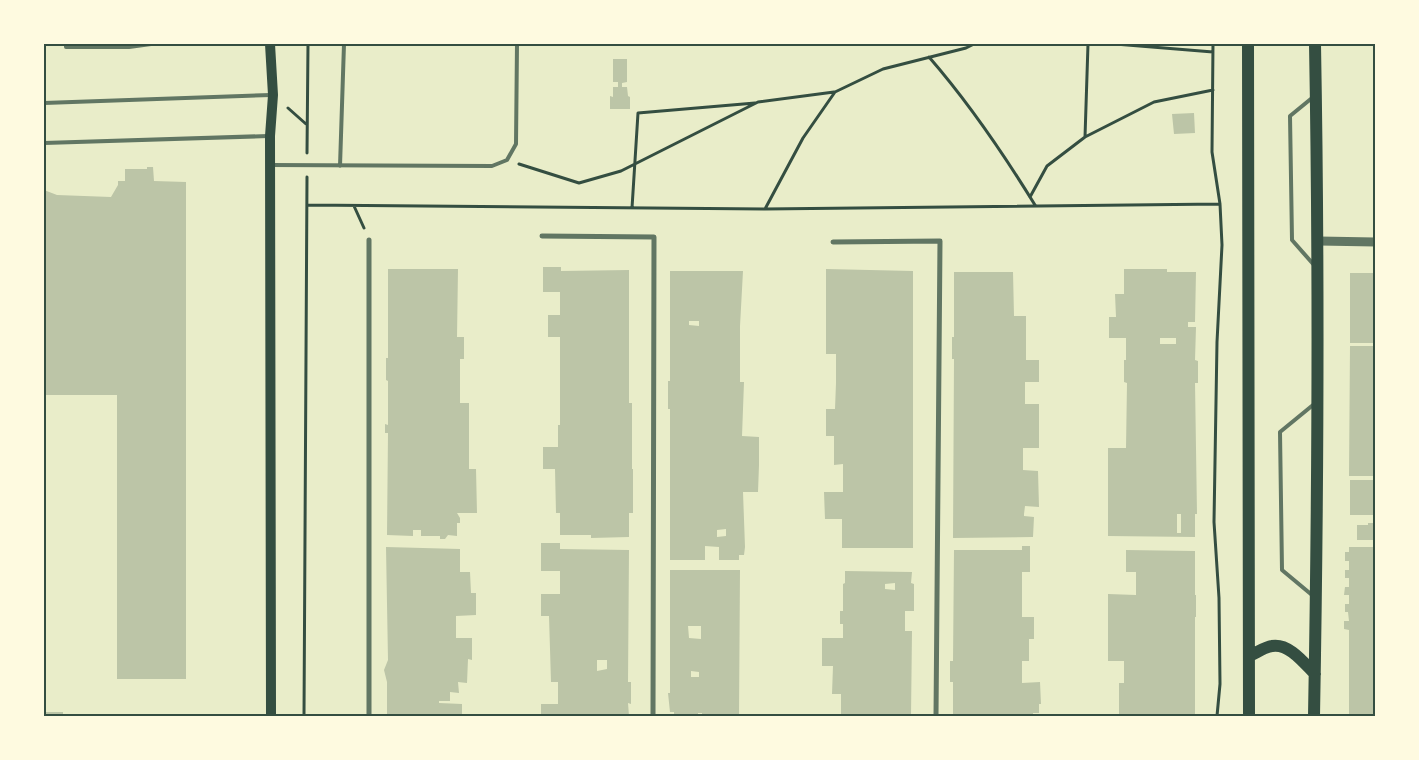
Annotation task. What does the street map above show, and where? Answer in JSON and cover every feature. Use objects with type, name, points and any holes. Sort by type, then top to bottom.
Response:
[{"type":"main road","points":[[270,44],[273,95],[270,136],[271,716]]},
{"type":"main road","points":[[1248,44],[1249,716]]},
{"type":"main road","points":[[1314,716],[1319,400],[1316,44]]},
{"type":"main road","points":[[1250,656],[1271,646],[1280,646],[1295,654],[1315,674]]},
{"type":"street","points":[[542,236],[654,237],[653,716]]},
{"type":"street","points":[[369,240],[369,716]]},
{"type":"street","points":[[832,242],[940,241],[936,716]]},
{"type":"street","points":[[1319,241],[1375,242]]},
{"type":"lane","points":[[66,44],[66,47],[130,47],[151,44]]},
{"type":"lane","points":[[340,166],[344,44]]},
{"type":"lane","points":[[270,164],[492,166],[507,160],[516,144],[517,44]]},
{"type":"lane","points":[[44,103],[273,95]]},
{"type":"lane","points":[[1316,95],[1290,116],[1290,135],[1292,240],[1319,270]]},
{"type":"lane","points":[[44,143],[270,136]]},
{"type":"lane","points":[[1316,598],[1282,570],[1280,432],[1319,400]]},
{"type":"path","points":[[304,716],[308,44]]},
{"type":"path","points":[[632,208],[638,114],[834,92],[883,69],[966,48],[974,44]]},
{"type":"path","points":[[1085,137],[1088,44]]},
{"type":"path","points":[[1115,44],[1213,52]]},
{"type":"path","points":[[1213,44],[1212,152],[1220,204],[1222,245],[1217,342],[1214,522],[1219,598],[1220,684],[1217,716]]},
{"type":"path","points":[[929,57],[950,81],[1000,150],[1035,206]]},
{"type":"path","points":[[1030,197],[1047,166],[1085,137],[1154,102],[1213,90]]},
{"type":"path","points":[[765,209],[803,138],[834,92]]},
{"type":"path","points":[[507,160],[579,183],[621,171],[758,102]]},
{"type":"path","points":[[307,205],[765,209],[1220,204]]},
{"type":"path","points":[[354,206],[369,240]]},
{"type":"building","points":[[613,59],[627,59],[627,82],[622,83],[622,87],[627,87],[628,96],[630,97],[630,109],[610,109],[610,96],[613,97],[613,87],[618,87],[618,82],[613,82]]},
{"type":"building","points":[[1194,113],[1195,133],[1174,134],[1172,114]]},
{"type":"building","points":[[147,167],[153,167],[154,181],[186,182],[186,679],[117,679],[117,395],[44,395],[44,190],[57,195],[111,197],[118,185],[118,181],[125,181],[125,169],[147,169]]},
{"type":"building","points":[[543,267],[561,267],[561,271],[629,270],[629,403],[632,403],[633,513],[629,513],[629,537],[591,538],[591,535],[560,535],[560,513],[556,513],[555,469],[543,469],[543,447],[558,447],[558,425],[560,425],[560,337],[548,337],[548,315],[560,315],[560,292],[543,292]]},
{"type":"building","points":[[388,269],[458,269],[457,337],[464,337],[464,359],[460,359],[460,403],[469,403],[469,469],[476,469],[477,513],[457,513],[460,523],[457,523],[457,536],[448,535],[445,539],[440,539],[440,536],[421,536],[421,530],[413,530],[413,536],[387,535],[388,433],[385,433],[385,424],[388,425],[386,358],[388,358]]},
{"type":"building","points":[[826,269],[913,271],[913,548],[842,548],[842,519],[825,519],[824,492],[843,492],[843,464],[834,465],[834,436],[826,436],[826,409],[835,409],[836,354],[826,354]]},
{"type":"building","points":[[1124,269],[1167,269],[1167,272],[1196,272],[1195,322],[1188,322],[1188,327],[1196,327],[1195,360],[1198,361],[1198,383],[1195,383],[1197,514],[1195,514],[1195,537],[1108,536],[1108,448],[1126,448],[1127,383],[1124,382],[1126,338],[1109,338],[1109,317],[1116,317],[1115,294],[1124,294]],"holes":[[[1160,338],[1176,338],[1176,344],[1160,344]],[[1177,514],[1181,514],[1181,533],[1177,533]]]},
{"type":"building","points":[[670,271],[743,271],[740,326],[740,382],[744,382],[742,436],[759,437],[759,465],[758,492],[743,492],[745,547],[744,555],[739,555],[739,560],[719,560],[719,547],[705,546],[705,560],[670,560],[670,409],[668,409],[668,381],[670,381]],"holes":[[[689,321],[699,321],[699,326],[689,325]],[[726,529],[726,536],[717,537],[717,530]]]},
{"type":"building","points":[[954,272],[1013,272],[1014,316],[1026,316],[1026,360],[1039,360],[1039,382],[1025,382],[1025,404],[1039,404],[1039,448],[1023,448],[1023,470],[1038,471],[1039,507],[1025,506],[1024,514],[1024,516],[1034,517],[1033,537],[953,538],[954,359],[952,359],[952,337],[954,337]]},
{"type":"building","points":[[1350,273],[1375,273],[1375,343],[1350,343]]},
{"type":"building","points":[[1350,346],[1375,346],[1375,476],[1349,476]]},
{"type":"building","points":[[44,400],[46,400],[46,679],[44,679]]},
{"type":"building","points":[[1350,480],[1375,480],[1375,515],[1350,515]]},
{"type":"building","points":[[1368,523],[1375,523],[1375,540],[1357,540],[1357,525],[1368,525]]},
{"type":"building","points":[[541,543],[560,543],[560,549],[629,550],[628,682],[631,682],[631,704],[628,703],[629,716],[541,716],[541,704],[558,704],[558,682],[551,682],[549,616],[541,616],[541,594],[560,594],[560,571],[541,571]],"holes":[[[597,660],[607,660],[607,669],[597,671]]]},
{"type":"building","points":[[1022,546],[1030,546],[1030,572],[1022,572],[1022,617],[1034,617],[1034,639],[1029,639],[1029,661],[1022,661],[1022,683],[1040,682],[1041,704],[1039,704],[1039,713],[1033,713],[1033,716],[953,716],[953,682],[950,682],[950,661],[953,661],[954,550],[1022,550]]},
{"type":"building","points":[[386,547],[460,549],[460,572],[470,572],[471,593],[476,593],[476,615],[456,616],[456,638],[472,638],[472,660],[468,659],[467,683],[458,682],[459,693],[450,692],[450,701],[439,701],[439,703],[462,704],[462,716],[387,716],[387,682],[384,670],[388,660]]},
{"type":"building","points":[[1349,547],[1375,547],[1375,716],[1349,716],[1349,630],[1344,629],[1344,621],[1349,621],[1348,612],[1345,612],[1345,604],[1349,604],[1349,595],[1344,595],[1345,587],[1349,587],[1349,578],[1345,578],[1345,570],[1349,570],[1349,561],[1345,561],[1345,552],[1349,552]]},
{"type":"building","points":[[1126,550],[1195,551],[1195,716],[1119,716],[1119,683],[1124,683],[1124,661],[1108,661],[1108,594],[1136,595],[1136,572],[1126,572]]},
{"type":"building","points":[[670,570],[740,570],[739,716],[702,716],[702,713],[698,713],[698,716],[674,716],[674,712],[670,712],[668,693],[670,693]],"holes":[[[688,626],[701,626],[701,639],[689,638]],[[691,671],[699,672],[699,677],[691,677]]]},
{"type":"building","points":[[845,571],[912,572],[911,583],[914,584],[914,611],[905,611],[905,631],[912,631],[911,716],[841,716],[841,694],[832,694],[833,666],[822,666],[822,638],[843,638],[843,624],[840,624],[840,611],[843,611],[843,584],[845,583]],"holes":[[[895,583],[895,590],[885,589],[885,584]]]},
{"type":"building","points":[[44,712],[63,712],[63,716],[44,716]]}]
